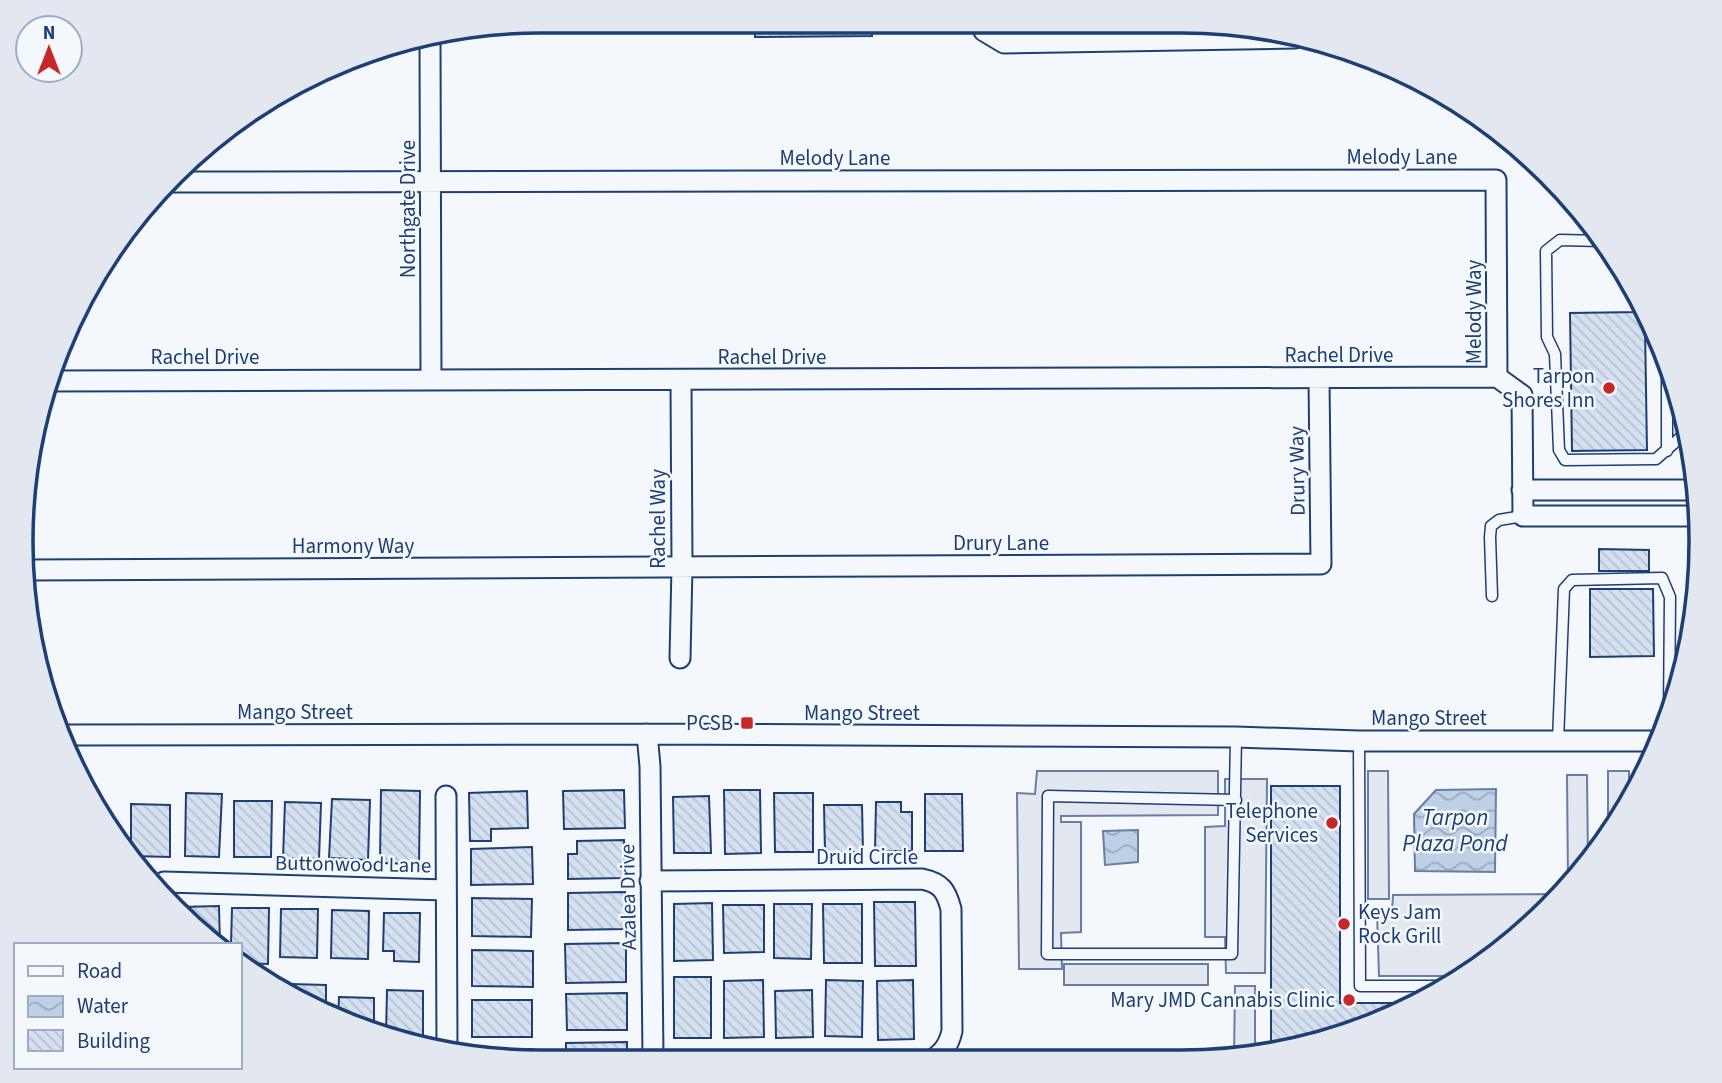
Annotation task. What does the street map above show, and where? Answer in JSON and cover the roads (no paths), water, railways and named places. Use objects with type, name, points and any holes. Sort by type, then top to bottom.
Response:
[{"type":"street","points":[[987,33],[1004,43],[1252,39]]},
{"type":"street","name":"Northgate Drive","points":[[430,46],[431,379]]},
{"type":"street","name":"Melody Lane","points":[[181,183],[1496,180]]},
{"type":"street","name":"Melody Way","points":[[1496,180],[1497,377],[1522,395],[1522,516]]},
{"type":"street","name":"Rachel Drive","points":[[59,381],[1497,377]]},
{"type":"street","name":"Drury Way","points":[[1319,378],[1321,564]]},
{"type":"street","name":"Rachel Way","points":[[680,658],[681,380]]},
{"type":"street","points":[[1522,490],[1686,490]]},
{"type":"street","points":[[1522,516],[1688,516]]},
{"type":"street","name":"Drury Lane","points":[[682,567],[1321,564]]},
{"type":"street","name":"Harmony Way","points":[[34,570],[682,567]]},
{"type":"street","name":"Mango Street","points":[[72,735],[647,734],[1648,741]]},
{"type":"street","name":"Azalea Drive","points":[[647,734],[650,765],[653,1050]]},
{"type":"street","name":"Buttonwood Lane","points":[[164,882],[446,890],[446,796]]},
{"type":"street","name":"Druid Circle","points":[[650,881],[922,878],[934,881],[944,889],[951,909],[952,1031],[945,1050]]},
{"type":"street","points":[[446,890],[447,1041]]},
{"type":"lane","points":[[1590,241],[1560,240],[1546,251],[1546,337],[1555,354],[1559,450],[1565,460],[1656,459],[1678,440]]},
{"type":"lane","points":[[1667,396],[1667,451]]},
{"type":"lane","points":[[1492,596],[1491,526],[1499,520],[1522,516]]},
{"type":"lane","points":[[1558,741],[1564,589],[1572,580],[1662,578],[1670,597],[1669,679]]},
{"type":"lane","points":[[1236,737],[1236,800],[1232,954],[1047,954],[1048,796],[1236,800]]},
{"type":"lane","points":[[1359,741],[1360,986],[1427,986]]},
{"type":"water","name":"Tarpon Plaza Pond","points":[[1496,789],[1495,872],[1415,871],[1414,814],[1436,790]]},
{"type":"water","points":[[1138,830],[1138,862],[1105,865],[1103,831]]},
{"type":"place","name":"Tarpon Shores Inn","points":[[1609,388]]},
{"type":"place","name":"PCSB","points":[[747,723]]},
{"type":"place","name":"Telephone Services","points":[[1332,823]]},
{"type":"place","name":"Keys Jam Rock Grill","points":[[1344,924]]},
{"type":"place","name":"Mary JMD Cannabis Clinic","points":[[1349,1000]]}]
